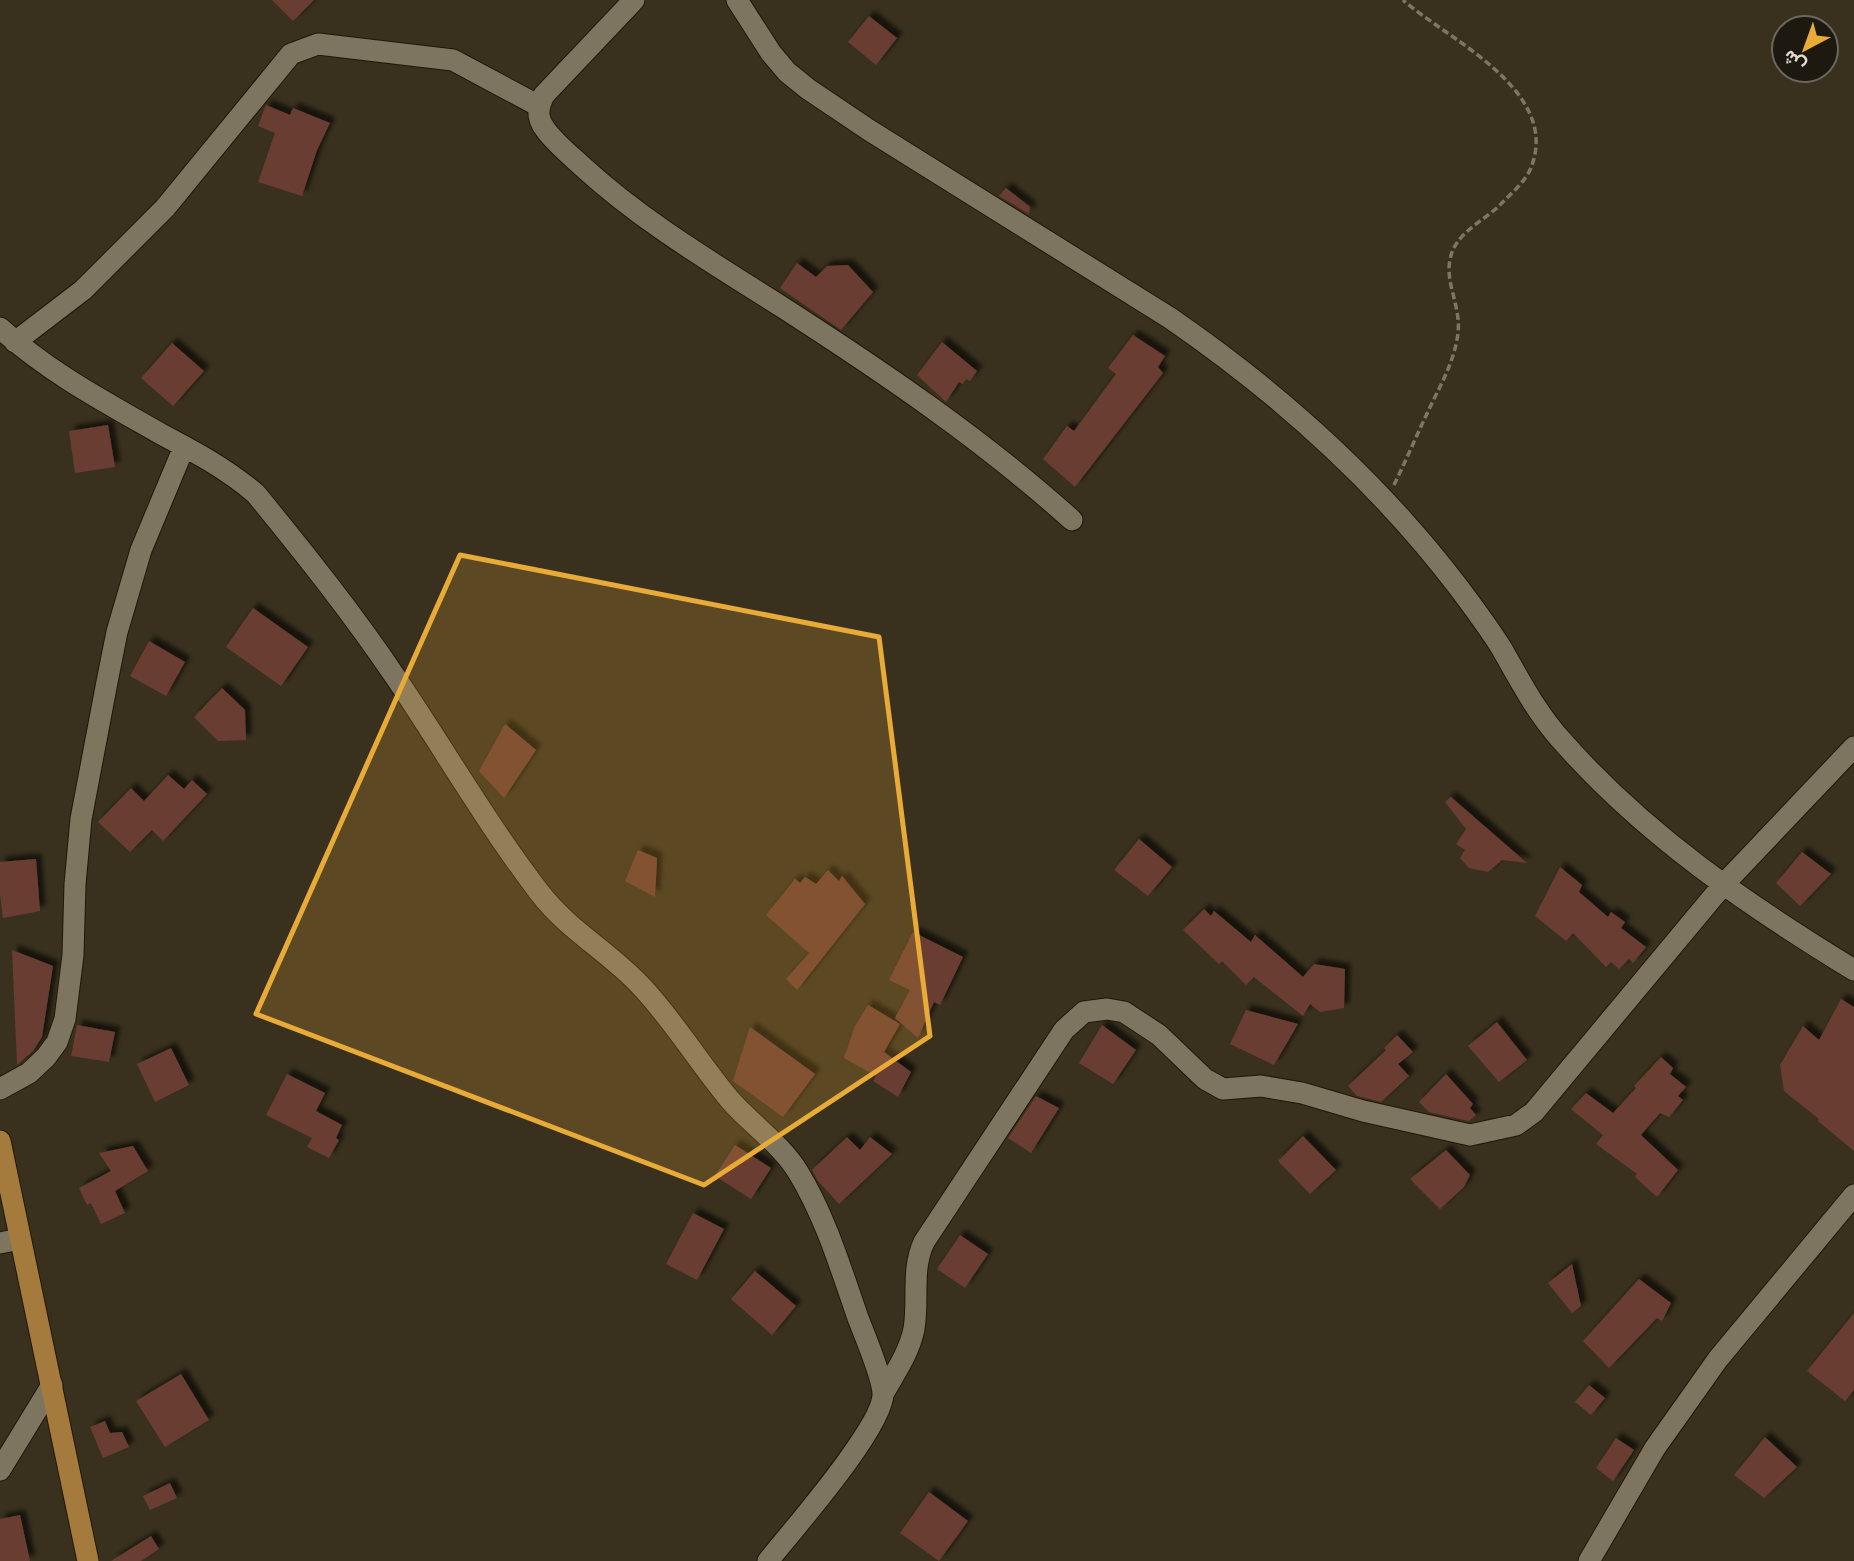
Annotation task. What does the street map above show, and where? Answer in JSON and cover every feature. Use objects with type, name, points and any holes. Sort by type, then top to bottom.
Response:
[{"type":"main road","points":[[0,1141],[10,1241],[52,1385],[88,1561]]},
{"type":"street","points":[[634,0],[544,95],[539,106],[539,118],[554,139],[597,180],[639,214],[923,401],[1028,480],[1072,520]]},
{"type":"street","points":[[737,0],[771,53],[787,72],[807,89],[1212,346],[1285,405],[1385,503],[1459,588],[1561,741],[1615,796],[1723,885],[1779,924],[1854,970]]},
{"type":"street","points":[[539,106],[453,60],[318,44],[290,54],[165,208],[83,290],[8,335],[78,387],[236,477],[256,494],[363,631],[555,914],[624,969],[643,988],[729,1098],[794,1166],[834,1251],[883,1394]]},
{"type":"street","points":[[0,1089],[29,1073],[46,1057],[57,1042],[65,1019],[73,955],[75,884],[81,819],[117,632],[141,550],[184,447]]},
{"type":"street","points":[[768,1561],[867,1432],[880,1408],[883,1394],[904,1358],[914,1328],[916,1265],[924,1242],[1064,1030],[1084,1012],[1107,1009],[1124,1012],[1159,1035],[1205,1079],[1223,1089],[1261,1086],[1302,1093],[1470,1135],[1516,1125],[1534,1112],[1723,885],[1854,747]]},
{"type":"street","points":[[1589,1561],[1655,1448],[1718,1359],[1854,1195]]},
{"type":"street","points":[[0,1470],[52,1385]]},
{"type":"path","points":[[1385,503],[1453,356],[1460,318],[1450,278],[1450,260],[1455,245],[1524,179],[1532,166],[1536,148],[1528,111],[1515,90],[1466,46],[1417,13],[1403,0]]},
{"type":"highlighted area","points":[[460,555],[879,637],[930,1036],[704,1185],[256,1014]]},
{"type":"building","points":[[272,0],[314,0],[293,21]]},
{"type":"building","points":[[869,16],[897,38],[876,65],[848,42]]},
{"type":"building","points":[[266,105],[290,115],[293,108],[330,123],[317,150],[302,196],[258,182],[275,133],[258,126]]},
{"type":"building","points":[[1006,188],[1030,207],[1029,214],[999,196]]},
{"type":"building","points":[[797,263],[816,277],[827,266],[848,265],[873,292],[841,330],[780,288]]},
{"type":"building","points":[[1133,335],[1165,356],[1158,367],[1163,373],[1075,487],[1043,459],[1067,426],[1074,431],[1116,374],[1108,368]]},
{"type":"building","points":[[942,342],[977,371],[970,381],[966,379],[963,384],[959,382],[946,402],[917,375]]},
{"type":"building","points":[[172,343],[204,371],[173,406],[141,378]]},
{"type":"building","points":[[108,425],[115,467],[75,473],[69,431]]},
{"type":"building","points":[[253,608],[308,647],[281,686],[226,647]]},
{"type":"building","points":[[149,641],[185,662],[166,696],[130,676]]},
{"type":"building","points":[[222,688],[245,710],[246,740],[218,741],[194,717]]},
{"type":"building","points":[[505,724],[536,750],[504,798],[479,771]]},
{"type":"building","points":[[168,775],[184,789],[192,780],[207,794],[163,841],[152,830],[130,852],[98,822],[131,788],[144,801]]},
{"type":"building","points":[[1451,797],[1527,863],[1502,860],[1488,872],[1469,868],[1460,858],[1465,850],[1456,844],[1466,829],[1445,802]]},
{"type":"building","points":[[1139,839],[1172,867],[1148,896],[1114,870]]},
{"type":"building","points":[[638,850],[657,858],[655,897],[625,881]]},
{"type":"building","points":[[1802,852],[1831,874],[1800,906],[1776,883]]},
{"type":"building","points":[[36,859],[40,911],[3,918],[0,862]]},
{"type":"building","points":[[1560,867],[1582,885],[1579,892],[1608,917],[1611,912],[1625,922],[1621,928],[1646,947],[1633,963],[1629,959],[1619,969],[1611,962],[1606,967],[1573,933],[1566,941],[1535,916]]},
{"type":"building","points":[[828,870],[839,881],[842,876],[865,904],[797,990],[786,979],[809,953],[766,915],[795,879],[800,883],[805,877],[816,884]]},
{"type":"building","points":[[1204,909],[1211,916],[1214,911],[1251,942],[1255,935],[1303,977],[1314,964],[1345,969],[1344,1008],[1320,1012],[1310,1004],[1303,1016],[1254,977],[1246,985],[1222,961],[1219,964],[1183,930]]},
{"type":"building","points":[[913,932],[963,957],[940,1005],[934,1002],[918,1038],[895,1018],[910,990],[889,980]]},
{"type":"building","points":[[12,950],[53,966],[42,1037],[33,1051],[17,1065]]},
{"type":"building","points":[[1841,999],[1854,1007],[1854,1151],[1784,1091],[1780,1065],[1803,1026],[1819,1040]]},
{"type":"building","points":[[868,1005],[900,1024],[884,1052],[911,1072],[898,1097],[873,1081],[876,1076],[844,1058],[855,1026]]},
{"type":"building","points":[[1246,1010],[1298,1024],[1274,1065],[1230,1044]]},
{"type":"building","points":[[1497,1022],[1527,1060],[1499,1082],[1468,1046]]},
{"type":"building","points":[[77,1025],[115,1032],[109,1062],[71,1056]]},
{"type":"building","points":[[1102,1025],[1136,1050],[1113,1084],[1079,1063]]},
{"type":"building","points":[[750,1027],[815,1074],[783,1117],[733,1081]]},
{"type":"building","points":[[1397,1035],[1413,1052],[1398,1064],[1409,1076],[1381,1102],[1357,1096],[1348,1086],[1386,1050],[1384,1048]]},
{"type":"building","points":[[171,1048],[189,1085],[155,1102],[137,1064]]},
{"type":"building","points":[[1661,1057],[1673,1068],[1670,1074],[1686,1087],[1678,1096],[1683,1100],[1669,1117],[1660,1113],[1641,1135],[1678,1170],[1657,1197],[1635,1177],[1637,1174],[1596,1144],[1603,1135],[1571,1109],[1586,1093],[1613,1113]]},
{"type":"building","points":[[287,1074],[325,1093],[316,1111],[342,1125],[336,1138],[339,1140],[329,1158],[307,1147],[312,1138],[266,1115]]},
{"type":"building","points":[[1446,1074],[1473,1104],[1470,1108],[1476,1115],[1469,1121],[1429,1112],[1419,1102]]},
{"type":"building","points":[[1036,1096],[1059,1108],[1031,1153],[1008,1138]]},
{"type":"building","points":[[1303,1136],[1336,1170],[1310,1194],[1278,1161]]},
{"type":"building","points":[[847,1137],[860,1150],[870,1137],[892,1154],[839,1204],[818,1181],[812,1170]]},
{"type":"building","points":[[735,1145],[771,1168],[751,1199],[715,1176]]},
{"type":"building","points":[[133,1146],[148,1171],[115,1191],[125,1213],[101,1224],[91,1203],[87,1205],[79,1188],[111,1171],[99,1153]]},
{"type":"building","points":[[1446,1150],[1470,1175],[1464,1187],[1440,1209],[1410,1179]]},
{"type":"building","points":[[693,1213],[724,1229],[697,1280],[666,1264]]},
{"type":"building","points":[[960,1235],[988,1254],[965,1288],[937,1269]]},
{"type":"building","points":[[1572,1264],[1581,1306],[1572,1313],[1548,1283]]},
{"type":"building","points":[[755,1271],[796,1306],[772,1335],[731,1299]]},
{"type":"building","points":[[1639,1279],[1671,1303],[1662,1321],[1657,1318],[1609,1368],[1583,1341]]},
{"type":"building","points":[[1854,1313],[1854,1390],[1845,1401],[1807,1371]]},
{"type":"building","points":[[181,1374],[209,1420],[165,1447],[136,1401]]},
{"type":"building","points":[[1589,1385],[1605,1398],[1591,1415],[1575,1402]]},
{"type":"building","points":[[105,1421],[110,1433],[122,1432],[129,1447],[103,1458],[90,1427]]},
{"type":"building","points":[[1765,1437],[1797,1467],[1764,1498],[1734,1475]]},
{"type":"building","points":[[1616,1438],[1634,1450],[1613,1481],[1596,1468]]},
{"type":"building","points":[[170,1483],[177,1498],[150,1510],[143,1496]]},
{"type":"building","points":[[929,1492],[968,1521],[939,1561],[900,1533]]},
{"type":"building","points":[[20,1515],[30,1561],[0,1561],[0,1519]]},
{"type":"building","points":[[151,1536],[159,1549],[141,1561],[111,1561]]}]
